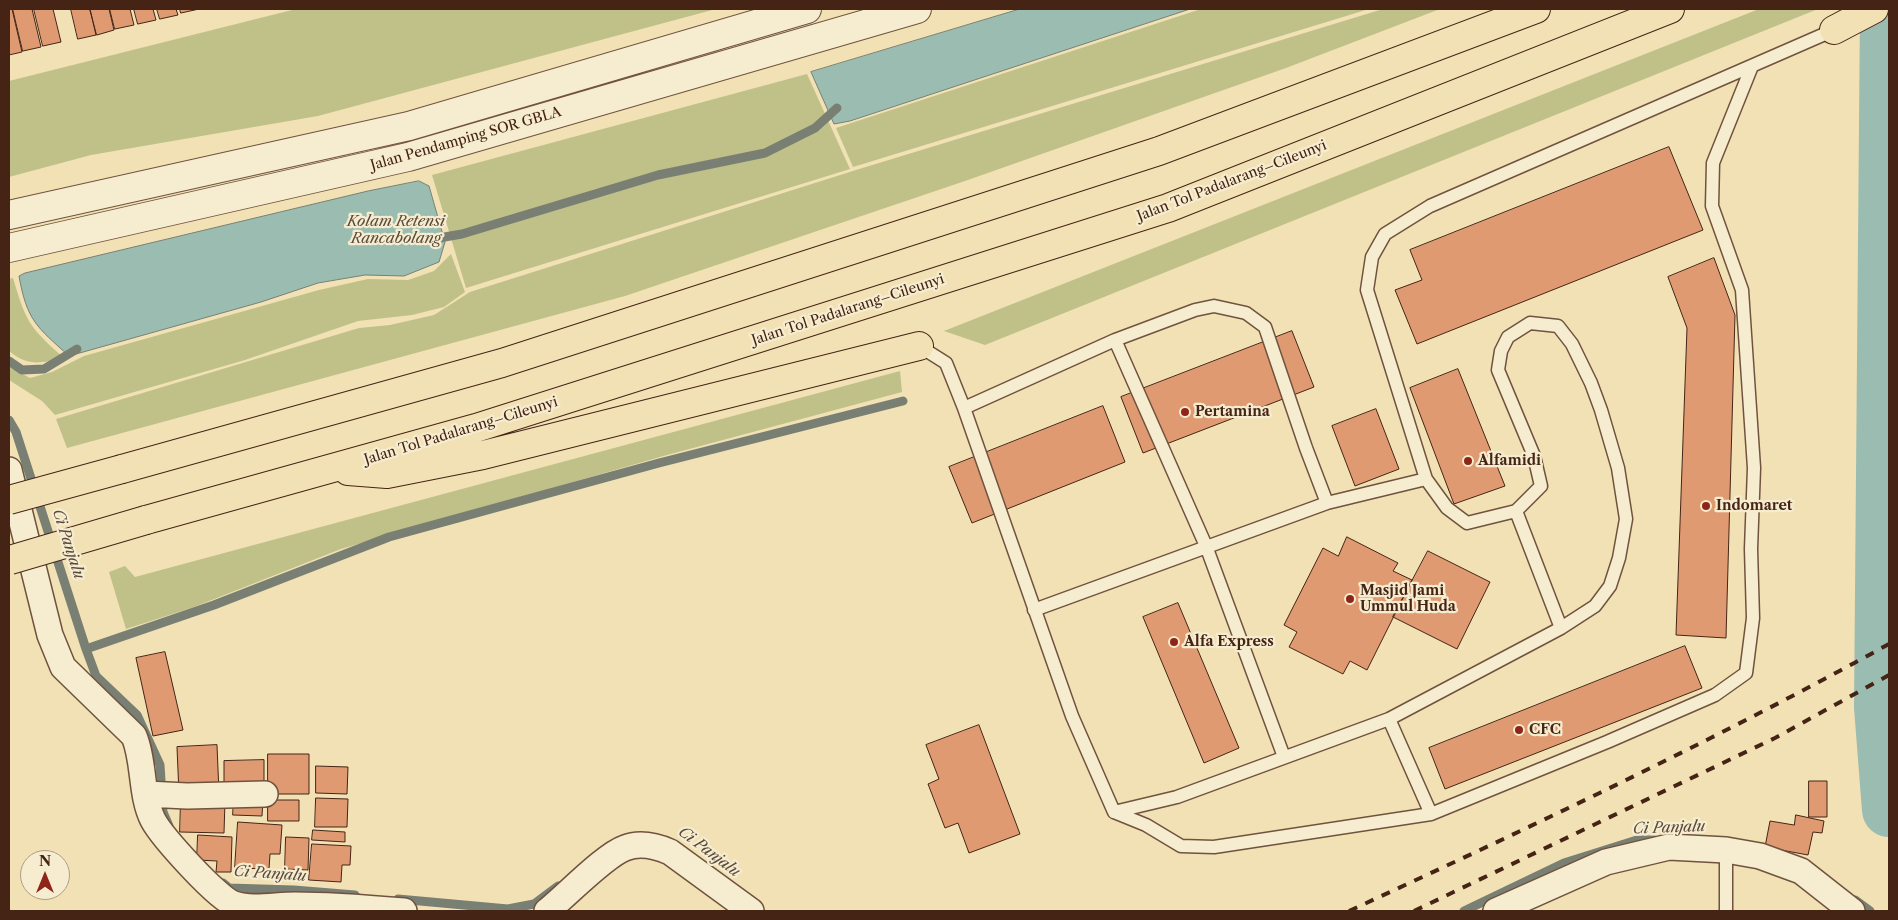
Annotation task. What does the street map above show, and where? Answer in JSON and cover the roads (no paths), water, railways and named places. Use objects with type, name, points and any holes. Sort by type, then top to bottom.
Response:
[{"type":"highway","points":[[9,500],[502,363],[1159,151],[1536,9]]},
{"type":"highway","name":"Jalan Tol Padalarang–Cileunyi","points":[[9,560],[476,428],[1168,208],[1670,9]]},
{"type":"highway","points":[[1834,30],[1874,9]]},
{"type":"highway","points":[[334,468],[356,473],[387,474],[447,463],[918,346]]},
{"type":"street","name":"Jalan Pendamping SOR GBLA","points":[[9,215],[410,126],[807,9]]},
{"type":"street","name":"Jalan Pendamping SOR GBLA","points":[[9,248],[408,158],[917,9]]},
{"type":"street","points":[[9,470],[50,635],[63,668],[134,736],[155,795],[153,819],[164,837],[222,898],[232,904],[404,911]]},
{"type":"street","points":[[155,795],[265,794]]},
{"type":"street","points":[[547,911],[618,852],[630,847],[656,846],[670,852],[751,911]]},
{"type":"street","points":[[1496,911],[1606,862],[1669,847],[1726,850],[1760,856],[1801,871],[1852,911]]},
{"type":"lane","points":[[1114,812],[1177,797],[1389,719],[1561,628],[1595,606],[1610,586],[1619,558],[1626,519],[1618,468],[1601,410],[1591,382],[1572,344],[1558,326],[1530,323],[1508,337],[1501,351],[1498,370],[1534,456],[1541,486],[1516,511],[1467,523],[1447,508],[1426,479],[1367,290],[1372,256],[1386,234],[1430,206],[1834,30]]},
{"type":"lane","points":[[918,346],[946,363],[964,408],[1072,716],[1114,812],[1146,825],[1181,846],[1214,847],[1431,814],[1607,742],[1715,695],[1746,673],[1753,618],[1750,549],[1754,468],[1742,290],[1712,206],[1713,163],[1752,66]]},
{"type":"lane","points":[[964,408],[1115,340],[1195,310],[1214,306],[1246,313],[1266,327],[1306,448],[1327,503]]},
{"type":"lane","points":[[1115,340],[1206,546],[1284,757]]},
{"type":"lane","points":[[1034,610],[1327,503],[1426,479]]},
{"type":"lane","points":[[1516,511],[1561,628]]},
{"type":"lane","points":[[1389,719],[1431,814]]},
{"type":"lane","points":[[1726,850],[1726,911]]},
{"type":"water","points":[[1020,9],[1190,9],[850,121],[834,124],[811,72]]},
{"type":"water","name":"Kolam Retensi Rancabolang","points":[[419,181],[429,186],[445,242],[439,262],[404,276],[365,275],[318,283],[261,302],[69,356],[35,322],[22,291],[19,276],[25,273],[368,191]]},
{"type":"waterway","points":[[1887,9],[1881,707],[1889,810]]},
{"type":"waterway","points":[[433,239],[462,234],[658,175],[765,153],[815,128],[837,108]]},
{"type":"waterway","points":[[9,361],[22,370],[44,369],[77,349]]},
{"type":"waterway","points":[[86,649],[214,605],[389,537],[659,463],[903,401]]},
{"type":"waterway","name":"Ci Panjalu","points":[[9,420],[16,432],[96,676],[137,715],[160,765],[163,812],[169,826]]},
{"type":"waterway","name":"Ci Panjalu","points":[[1464,911],[1564,863],[1637,840],[1654,840]]},
{"type":"waterway","name":"Ci Panjalu","points":[[223,883],[229,888],[294,890],[355,895]]},
{"type":"waterway","name":"Ci Panjalu","points":[[398,899],[508,909],[534,904],[558,886]]},
{"type":"waterway","name":"Ci Panjalu","points":[[1855,900],[1870,911]]},
{"type":"railway","points":[[1349,911],[1689,749],[1889,644]]},
{"type":"railway","points":[[1414,911],[1775,738],[1889,675]]},
{"type":"place","name":"Pertamina","points":[[1185,412]]},
{"type":"place","name":"Alfamidi","points":[[1468,461]]},
{"type":"place","name":"Indomaret","points":[[1706,506]]},
{"type":"place","name":"Masjid Jami Ummul Huda","points":[[1350,599]]},
{"type":"place","name":"Alfa Express","points":[[1174,642]]},
{"type":"place","name":"CFC","points":[[1519,730]]}]
